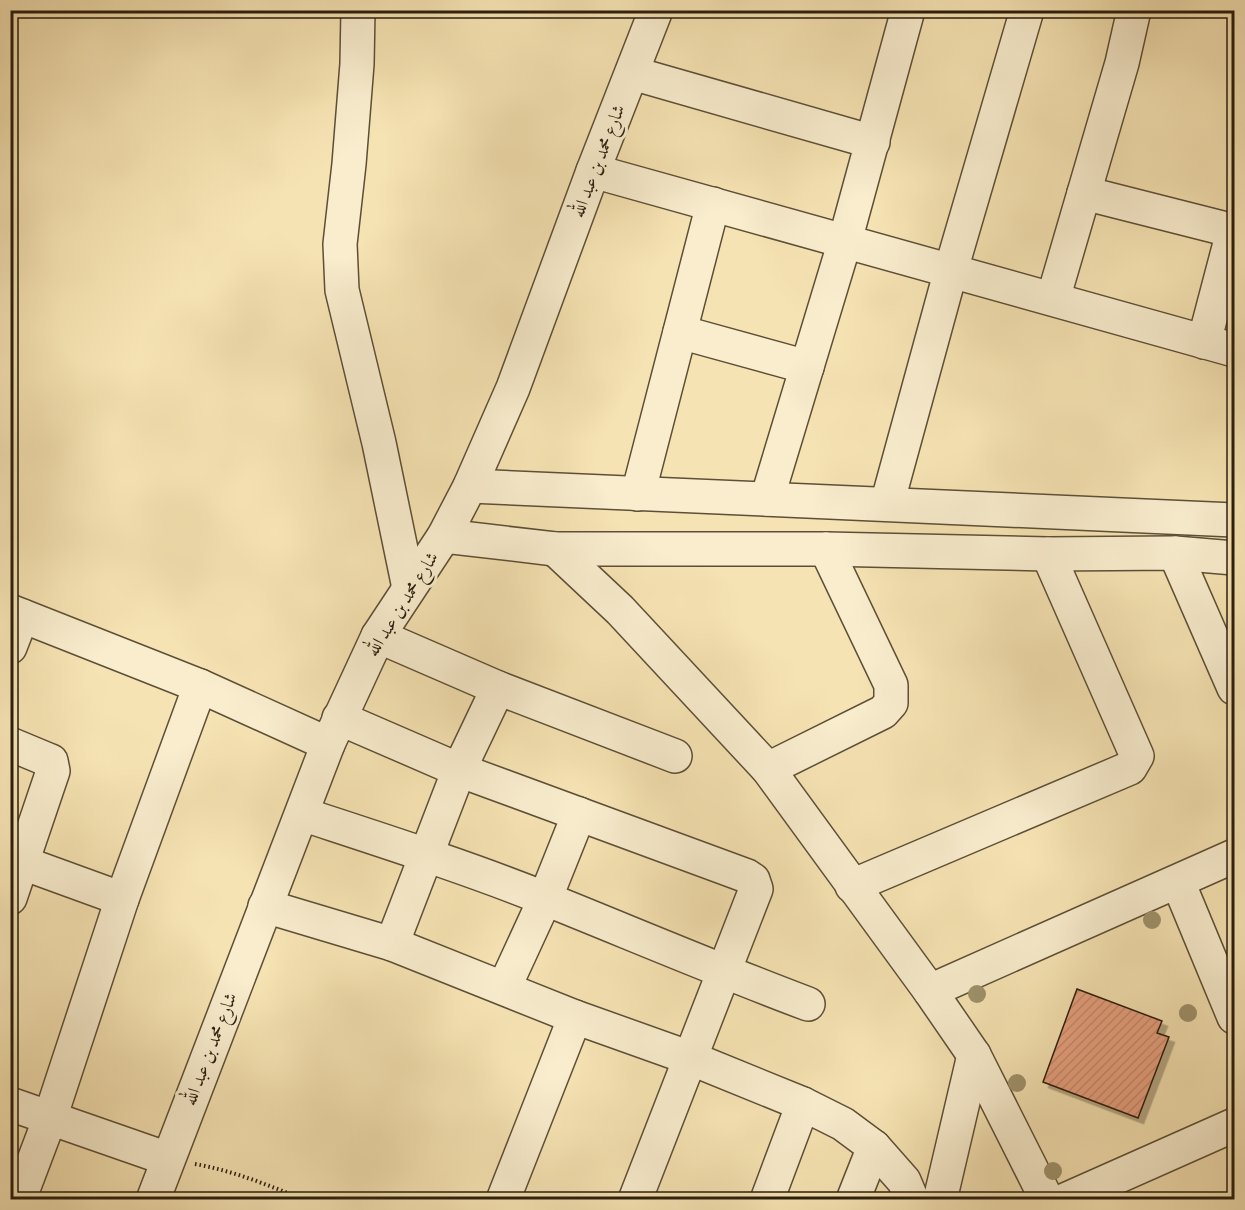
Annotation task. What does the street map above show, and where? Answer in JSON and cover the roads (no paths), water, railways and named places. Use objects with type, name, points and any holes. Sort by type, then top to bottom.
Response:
[{"type":"street","points":[[358,10],[356,86],[340,244],[342,290],[379,443],[409,588]]},
{"type":"street","name":"شارع محمد بن عبد الله","points":[[153,1200],[334,731],[378,636],[444,536],[470,486],[513,388],[593,171],[656,10]]},
{"type":"street","points":[[766,499],[846,241],[908,10]]},
{"type":"street","points":[[887,504],[951,270],[1027,10]]},
{"type":"street","points":[[1053,299],[1122,63],[1134,10]]},
{"type":"street","points":[[632,73],[873,142]]},
{"type":"street","points":[[593,171],[1219,346],[1234,230],[1084,193]]},
{"type":"street","points":[[638,494],[713,204]]},
{"type":"street","points":[[680,332],[807,367]]},
{"type":"street","points":[[470,486],[1234,520]]},
{"type":"street","points":[[444,536],[555,549],[826,549],[1048,554],[1175,553],[1234,558]]},
{"type":"street","points":[[555,549],[620,610],[768,769],[974,1055],[1047,1200]]},
{"type":"street","points":[[768,769],[883,712],[891,703],[891,685],[826,549]]},
{"type":"street","points":[[1175,553],[1234,688]]},
{"type":"street","points":[[852,886],[1134,764],[1137,756],[1048,554]]},
{"type":"street","points":[[10,647],[16,614],[200,686],[459,770],[753,880],[756,889],[635,1200]]},
{"type":"street","points":[[378,636],[498,688],[675,756]]},
{"type":"street","points":[[19,1200],[50,1118],[122,899],[200,686]]},
{"type":"street","points":[[392,944],[459,770],[498,688]]},
{"type":"street","points":[[10,744],[46,759],[54,771],[10,898]]},
{"type":"street","points":[[302,814],[426,855],[545,899],[808,1004]]},
{"type":"street","points":[[504,988],[545,899],[579,814]]},
{"type":"street","points":[[930,991],[1234,856]]},
{"type":"street","points":[[24,863],[122,899]]},
{"type":"street","points":[[1178,882],[1234,1017]]},
{"type":"street","points":[[265,906],[392,944],[575,1017],[690,1058],[803,1104],[843,1124],[874,1147],[904,1181],[912,1200]]},
{"type":"street","points":[[503,1200],[575,1017]]},
{"type":"street","points":[[940,1200],[974,1055]]},
{"type":"street","points":[[10,1104],[168,1160]]},
{"type":"street","points":[[768,1200],[803,1104]]},
{"type":"street","points":[[1065,1200],[1234,1125]]},
{"type":"street","points":[[853,1200],[874,1147]]}]
